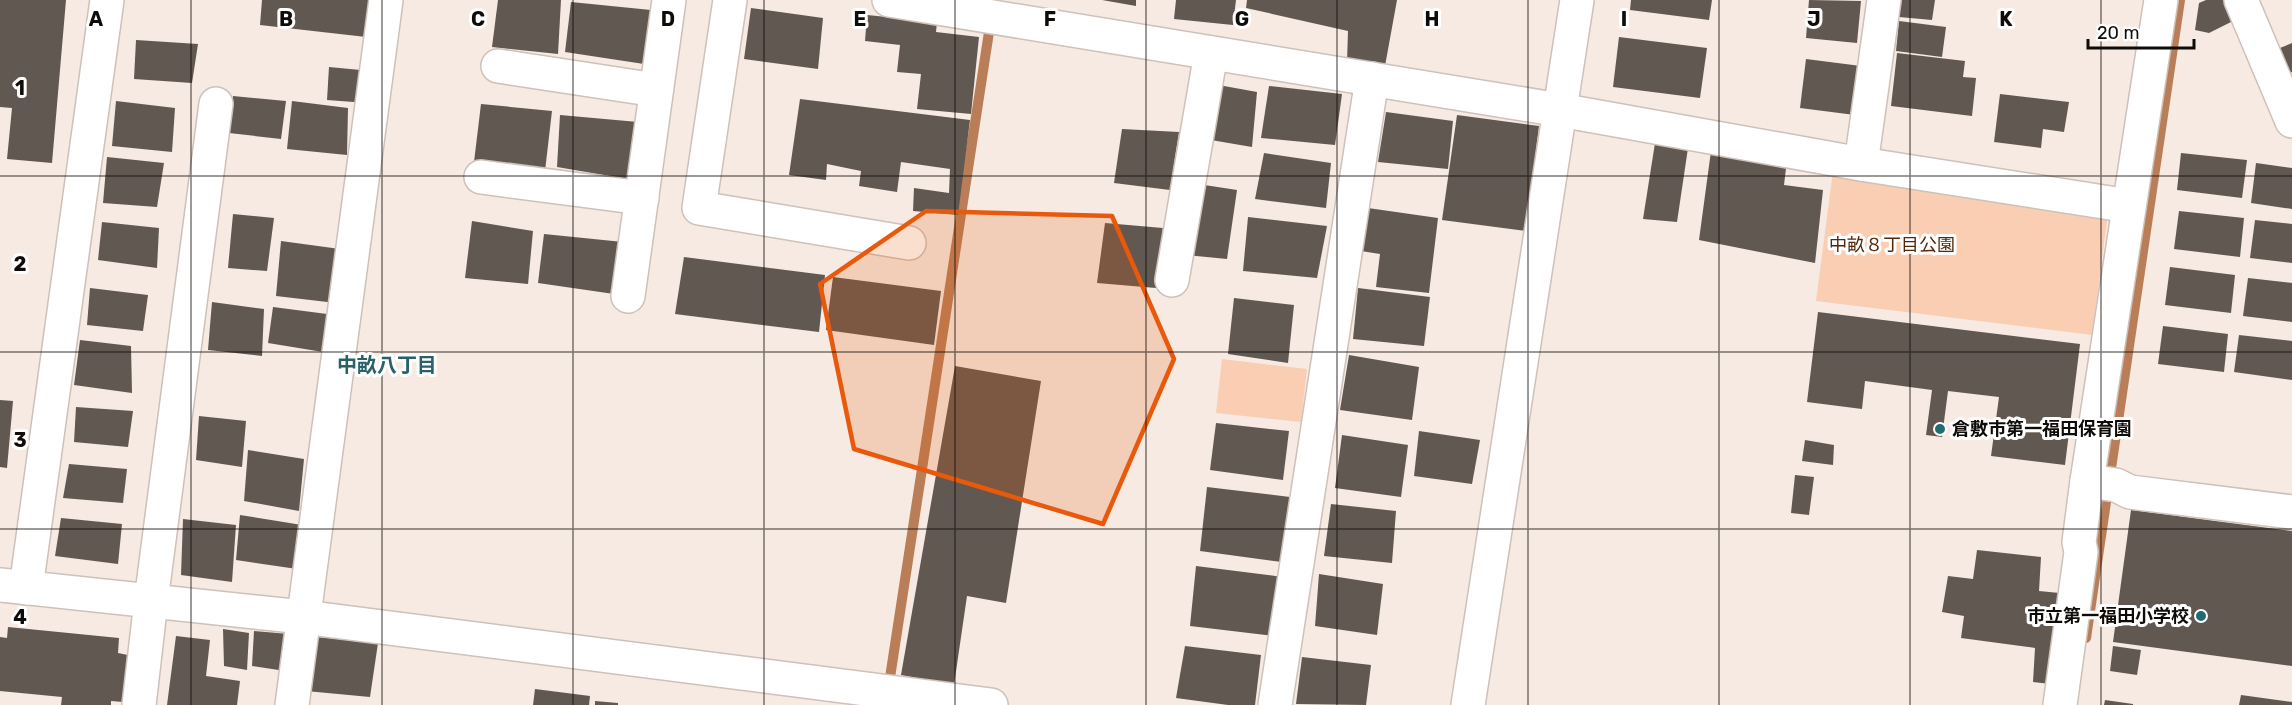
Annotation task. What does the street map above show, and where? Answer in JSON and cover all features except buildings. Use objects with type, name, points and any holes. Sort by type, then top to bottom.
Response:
[{"type":"street","points":[[107,0],[13,586],[303,617],[991,705]]},
{"type":"street","points":[[292,705],[386,0]]},
{"type":"street","points":[[628,296],[669,0]]},
{"type":"street","points":[[730,0],[699,208],[909,243]]},
{"type":"street","points":[[889,0],[980,7],[1211,53],[1560,110],[1861,164],[2129,206]]},
{"type":"street","points":[[1468,705],[1577,0]]},
{"type":"street","points":[[1861,164],[1884,0]]},
{"type":"street","points":[[2060,705],[2081,552],[2079,542],[2102,483],[2129,206],[2161,0]]},
{"type":"street","points":[[2241,0],[2292,121]]},
{"type":"street","points":[[1172,280],[1211,53]]},
{"type":"street","points":[[498,66],[656,90]]},
{"type":"street","points":[[1275,705],[1372,79]]},
{"type":"street","points":[[140,705],[151,601],[216,104]]},
{"type":"street","points":[[480,177],[642,198]]},
{"type":"street","points":[[2102,483],[2130,492],[2292,513]]},
{"type":"highlighted area","points":[[926,211],[1112,216],[1174,359],[1103,524],[854,449],[820,284]]},
{"type":"green space","name":"中畝８丁目公園","points":[[1833,171],[2099,208],[2107,221],[2092,335],[1816,301]]},
{"type":"green space","points":[[1222,359],[1307,369],[1301,422],[1216,413]]},
{"type":"waterway","points":[[2086,638],[2180,0]]},
{"type":"waterway","points":[[889,684],[989,32]]},
{"type":"place","name":"倉敷市第一福田保育園","points":[[1940,429]]},
{"type":"place","name":"市立第一福田小学校","points":[[2201,616]]},
{"type":"district","name":"中畝八丁目","points":[[387,365]]}]
